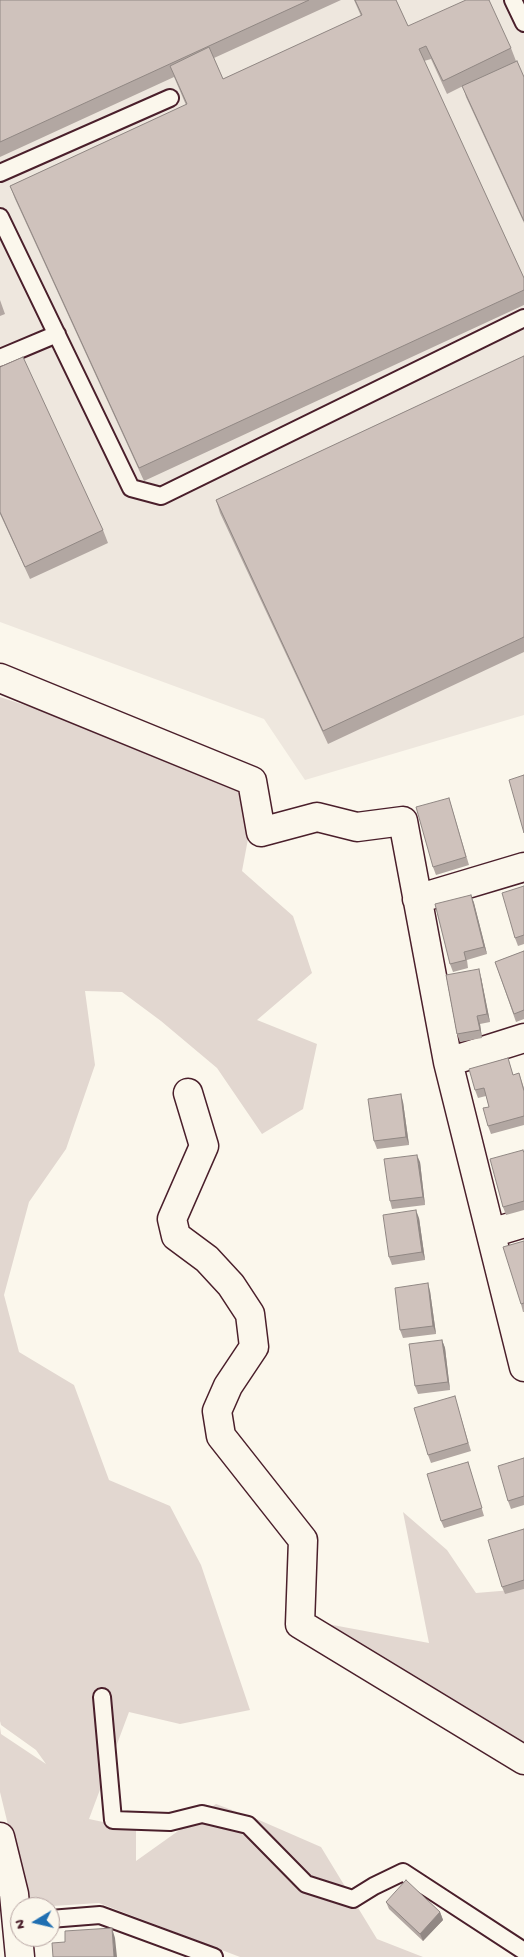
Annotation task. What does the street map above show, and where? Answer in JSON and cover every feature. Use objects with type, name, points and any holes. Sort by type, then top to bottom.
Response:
[{"type":"street","points":[[0,678],[252,781],[261,832],[316,817],[357,827],[403,821],[448,1062],[524,1367]]},
{"type":"street","points":[[417,899],[524,867]]},
{"type":"street","points":[[448,1062],[524,1038]]},
{"type":"street","points":[[188,1093],[204,1146],[172,1219],[176,1236],[207,1259],[231,1285],[250,1314],[254,1347],[228,1386],[217,1411],[221,1436],[303,1540],[300,1624],[524,1760]]},
{"type":"street","points":[[491,1233],[524,1223]]},
{"type":"street","points":[[0,1838],[15,1897]]},
{"type":"lane","points":[[513,0],[524,23]]},
{"type":"lane","points":[[0,173],[170,98]]},
{"type":"lane","points":[[0,217],[131,488],[160,496],[524,318]]},
{"type":"lane","points":[[0,358],[57,334]]},
{"type":"lane","points":[[102,1697],[114,1820],[170,1822],[202,1814],[248,1825],[306,1884],[352,1899],[404,1872],[524,1952]]},
{"type":"lane","points":[[60,1918],[100,1915],[214,1957]]},
{"type":"shaded area","points":[[0,0],[524,0],[524,715],[305,780],[264,719],[0,622]]},
{"type":"shaded area","points":[[0,697],[67,719],[239,786],[248,839],[242,871],[293,916],[312,973],[257,1020],[317,1044],[303,1109],[262,1134],[217,1068],[161,1021],[122,992],[85,991],[95,1065],[66,1149],[29,1202],[4,1295],[19,1352],[74,1385],[109,1480],[170,1506],[201,1565],[250,1710],[180,1724],[129,1712],[89,1819],[136,1829],[136,1861],[216,1804],[259,1820],[321,1847],[377,1939],[423,1957],[240,1957],[99,1903],[60,1906],[60,1897],[26,1897],[0,1792],[0,1727],[1,1734],[46,1764],[36,1750],[1,1725]]},
{"type":"shaded area","points":[[403,1512],[447,1550],[476,1593],[524,1589],[524,1760],[322,1623],[429,1643]]},
{"type":"building","points":[[0,0],[309,0],[0,142]]},
{"type":"building","points":[[355,0],[396,0],[408,26],[466,0],[489,0],[511,48],[443,81],[426,46],[419,49],[524,278],[524,290],[139,468],[10,186],[187,104],[170,66],[209,47],[223,79],[362,15]]},
{"type":"building","points":[[517,61],[524,77],[524,221],[462,86]]},
{"type":"building","points":[[524,356],[524,637],[323,731],[216,500]]},
{"type":"building","points":[[23,357],[103,530],[25,567],[0,512],[0,367]]},
{"type":"building","points":[[524,775],[524,833],[509,780]]},
{"type":"building","points":[[449,798],[466,857],[433,867],[416,807]]},
{"type":"building","points":[[524,886],[524,935],[515,938],[502,893]]},
{"type":"building","points":[[471,895],[484,947],[464,952],[466,960],[450,964],[435,904]]},
{"type":"building","points":[[524,951],[524,1010],[514,1014],[495,962]]},
{"type":"building","points":[[479,969],[487,1014],[477,1016],[480,1030],[457,1034],[446,975]]},
{"type":"building","points":[[508,1058],[513,1075],[519,1073],[524,1091],[524,1116],[488,1126],[483,1108],[489,1107],[484,1088],[475,1090],[469,1069]]},
{"type":"building","points":[[401,1094],[406,1137],[374,1141],[368,1099]]},
{"type":"building","points":[[523,1150],[524,1201],[503,1207],[490,1159]]},
{"type":"building","points":[[417,1155],[423,1197],[390,1201],[384,1159]]},
{"type":"building","points":[[416,1210],[422,1252],[389,1257],[383,1215]]},
{"type":"building","points":[[524,1241],[524,1303],[521,1304],[503,1247]]},
{"type":"building","points":[[428,1283],[433,1326],[400,1330],[395,1288]]},
{"type":"building","points":[[442,1340],[448,1382],[415,1386],[409,1344]]},
{"type":"building","points":[[455,1396],[468,1443],[428,1455],[414,1408]]},
{"type":"building","points":[[524,1458],[524,1496],[508,1501],[498,1466]]},
{"type":"building","points":[[468,1462],[482,1508],[441,1521],[427,1474]]},
{"type":"building","points":[[524,1529],[524,1580],[502,1587],[488,1540]]},
{"type":"building","points":[[406,1880],[440,1912],[420,1934],[386,1902]]},
{"type":"building","points":[[112,1928],[114,1957],[53,1957],[52,1947],[60,1947],[60,1942],[65,1942],[65,1931]]}]
